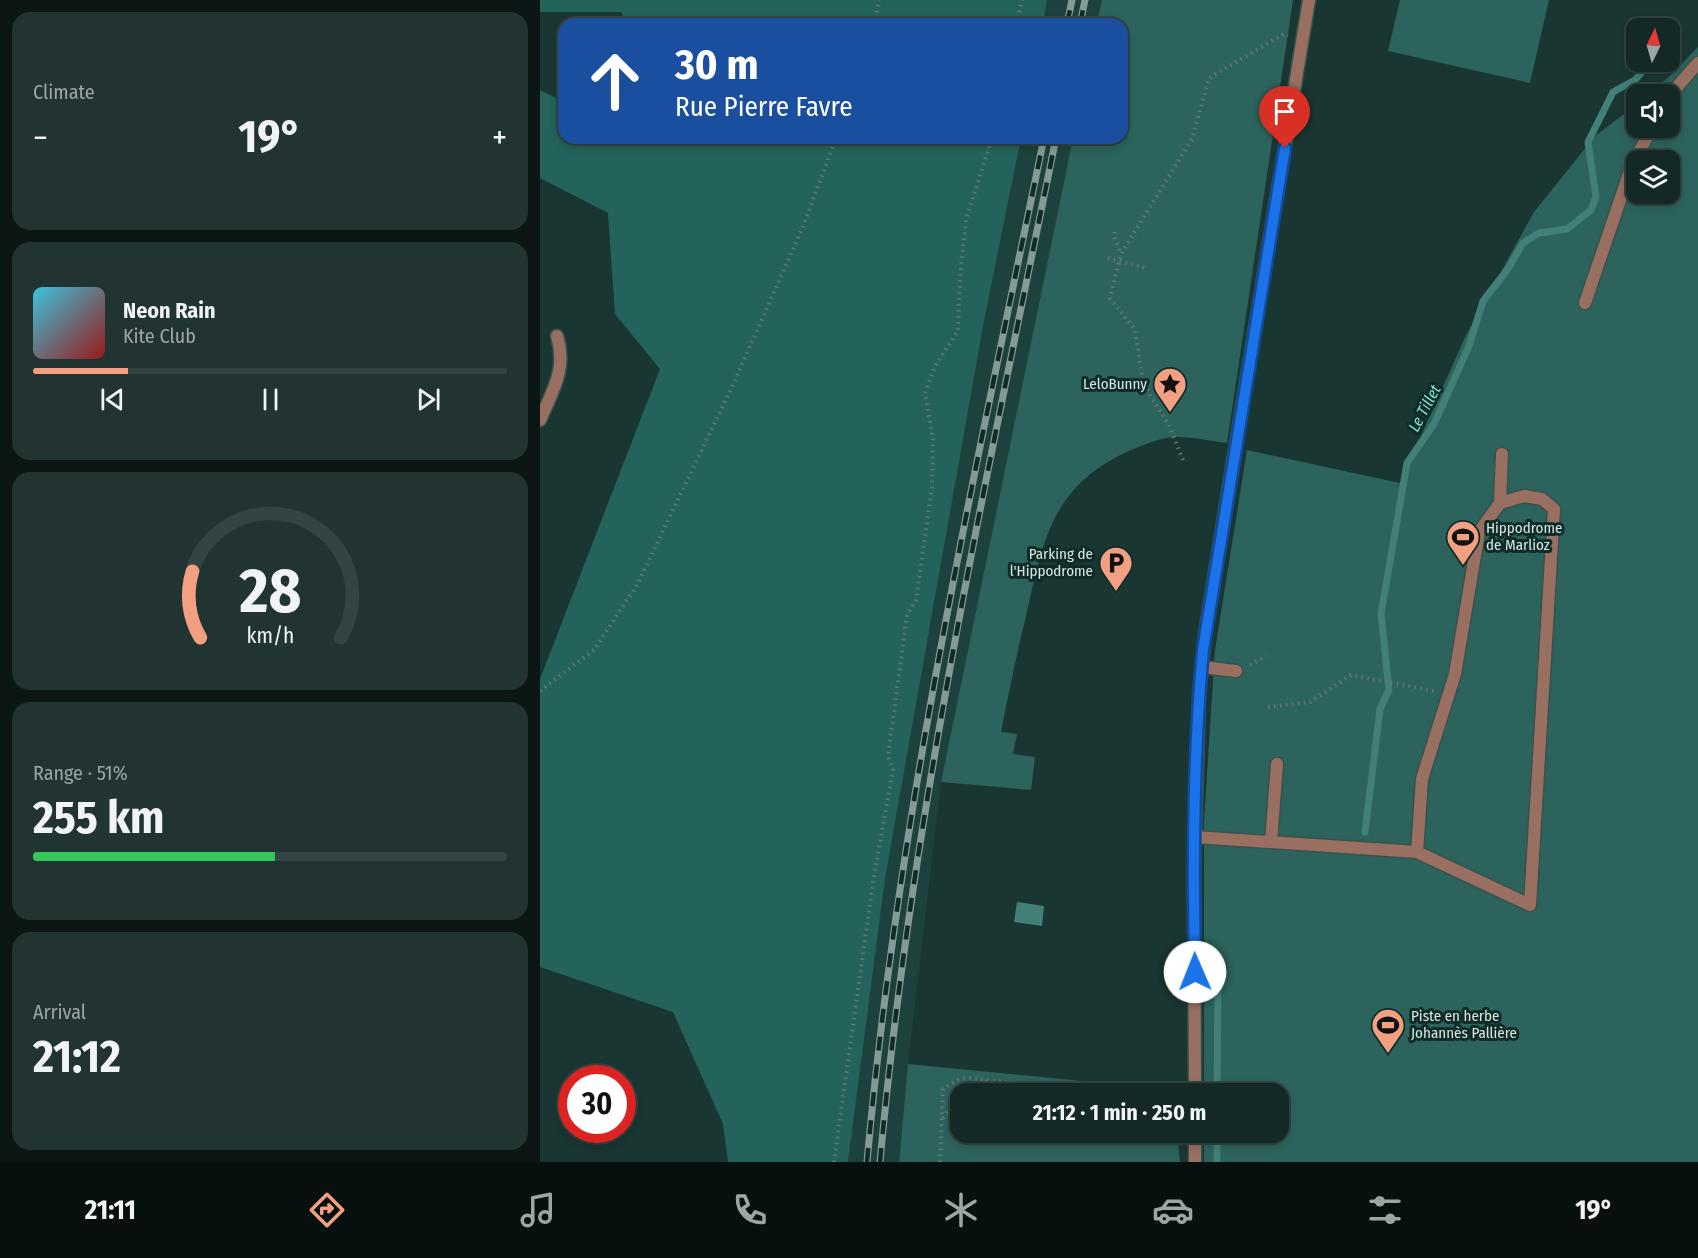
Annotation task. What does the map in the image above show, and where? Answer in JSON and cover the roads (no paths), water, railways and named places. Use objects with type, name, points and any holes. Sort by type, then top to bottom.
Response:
[{"type":"street","points":[[1195,1083],[1194,873],[1199,696],[1202,667],[1229,486],[1309,0]]},
{"type":"street","points":[[1680,84],[1698,63]]},
{"type":"street","points":[[1585,303],[1632,165],[1647,138]]},
{"type":"street","points":[[540,420],[560,374],[561,350],[557,336]]},
{"type":"street","points":[[1417,852],[1422,779],[1455,674],[1479,532],[1500,503],[1502,454]]},
{"type":"street","points":[[1195,837],[1417,852],[1530,905],[1554,509],[1542,499],[1524,496],[1500,503]]},
{"type":"street","points":[[1202,667],[1236,671]]},
{"type":"street","points":[[1271,842],[1277,764]]},
{"type":"street","points":[[1195,1143],[1195,1162]]},
{"type":"waterway","name":"Le Tillet","points":[[1365,832],[1380,709],[1389,690],[1381,614],[1407,463],[1434,424],[1469,346],[1483,301],[1508,269],[1523,243],[1539,233],[1567,229],[1591,210],[1596,197],[1588,142],[1613,92],[1635,80],[1641,73]]},
{"type":"waterway","name":"Le Tillet","points":[[1217,1083],[1218,985],[1224,973]]},
{"type":"waterway","name":"Le Tillet","points":[[1217,1143],[1217,1162]]},
{"type":"railway","points":[[1068,18],[1072,0]]},
{"type":"railway","points":[[1081,18],[1085,0]]},
{"type":"railway","points":[[867,1162],[881,1033],[918,775],[965,520],[1043,144]]},
{"type":"railway","points":[[880,1162],[911,904],[931,776],[978,520],[1055,144]]},
{"type":"place","name":"LeloBunny","points":[[1170,413]]},
{"type":"place","name":"Hippodrome de Marlioz","points":[[1463,566]]},
{"type":"place","name":"Parking de l'Hippodrome","points":[[1116,592]]},
{"type":"place","name":"Piste en herbe Johannès Pallière","points":[[1388,1054]]}]
